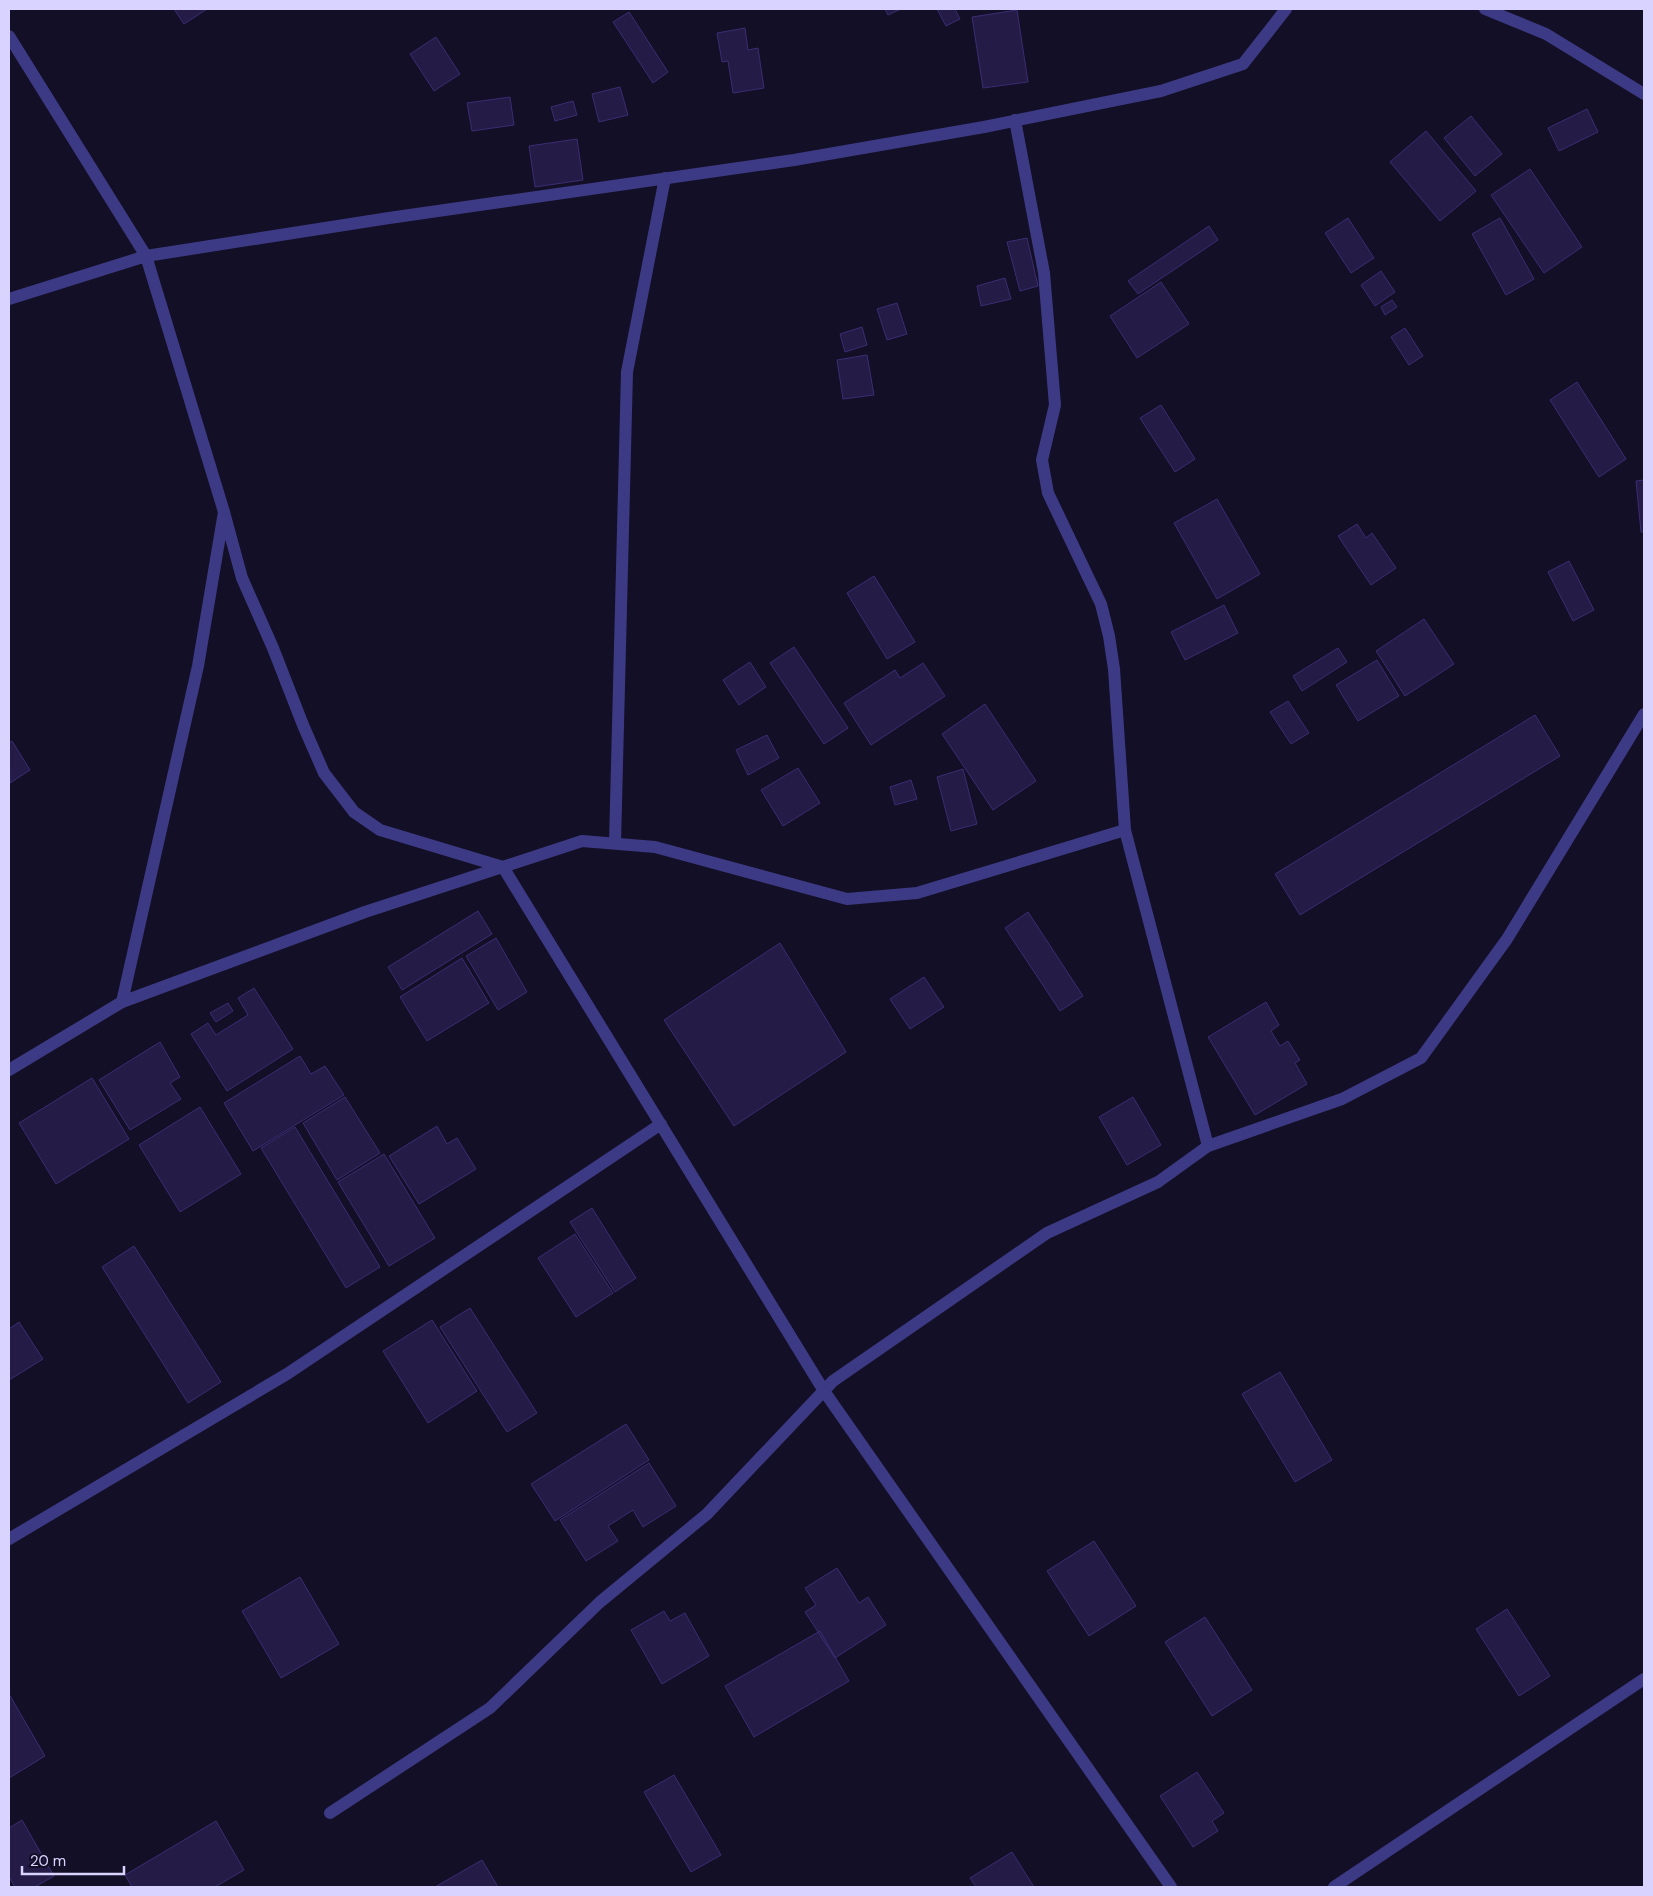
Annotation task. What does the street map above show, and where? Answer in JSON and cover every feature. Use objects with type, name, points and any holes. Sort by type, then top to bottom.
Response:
[{"type":"street","points":[[9,299],[146,256],[794,160],[1015,120],[1161,91],[1243,64],[1286,9]]},
{"type":"street","points":[[1485,9],[1546,34],[1644,94]]},
{"type":"street","points":[[9,36],[146,256],[224,512],[242,578],[324,773],[354,812],[380,830],[503,867],[824,1391],[1171,1887]]},
{"type":"street","points":[[1015,120],[1044,273],[1054,405],[1042,460],[1048,493],[1101,604],[1109,636],[1114,669],[1125,830],[1208,1146]]},
{"type":"street","points":[[615,843],[627,372],[664,178]]},
{"type":"street","points":[[122,1002],[198,666],[224,512]]},
{"type":"street","points":[[330,1813],[490,1708],[600,1602],[707,1514],[833,1381],[1047,1233],[1158,1182],[1208,1146],[1342,1099],[1421,1058],[1507,939],[1644,714]]},
{"type":"street","points":[[9,1070],[122,1002],[365,912],[582,841],[656,846],[847,898],[916,893],[1125,830]]},
{"type":"street","points":[[9,1539],[287,1374],[660,1124]]},
{"type":"street","points":[[1334,1887],[1644,1679]]},
{"type":"building","points":[[174,9],[207,9],[184,24]]},
{"type":"building","points":[[885,9],[901,9],[888,15]]},
{"type":"building","points":[[937,9],[955,9],[960,19],[946,26]]},
{"type":"building","points":[[1017,10],[1028,82],[983,88],[972,17]]},
{"type":"building","points":[[629,12],[668,72],[653,83],[613,22]]},
{"type":"building","points":[[745,28],[748,50],[758,48],[764,88],[733,93],[728,61],[722,62],[717,33]]},
{"type":"building","points":[[436,37],[460,74],[434,91],[410,54]]},
{"type":"building","points":[[620,87],[628,115],[599,122],[592,94]]},
{"type":"building","points":[[510,97],[514,125],[472,131],[467,103]]},
{"type":"building","points":[[573,101],[577,115],[555,121],[551,107]]},
{"type":"building","points":[[1587,109],[1598,132],[1559,151],[1548,128]]},
{"type":"building","points":[[1471,116],[1502,154],[1475,176],[1444,138]]},
{"type":"building","points":[[1426,131],[1476,191],[1440,221],[1390,162]]},
{"type":"building","points":[[577,139],[583,180],[535,187],[529,146]]},
{"type":"building","points":[[1530,169],[1582,247],[1544,273],[1491,195]]},
{"type":"building","points":[[1348,218],[1374,258],[1351,273],[1325,233]]},
{"type":"building","points":[[1500,218],[1534,279],[1506,295],[1472,234]]},
{"type":"building","points":[[1209,226],[1218,240],[1138,294],[1128,281]]},
{"type":"building","points":[[1027,238],[1038,286],[1020,291],[1007,242]]},
{"type":"building","points":[[1381,271],[1395,292],[1375,306],[1361,285]]},
{"type":"building","points":[[1005,278],[1011,299],[981,306],[977,286]]},
{"type":"building","points":[[1161,282],[1189,324],[1137,358],[1110,316]]},
{"type":"building","points":[[1392,300],[1397,307],[1385,315],[1381,307]]},
{"type":"building","points":[[897,303],[907,334],[887,340],[877,309]]},
{"type":"building","points":[[862,327],[867,345],[845,352],[840,334]]},
{"type":"building","points":[[1405,328],[1423,356],[1409,365],[1391,337]]},
{"type":"building","points":[[867,355],[874,395],[843,399],[837,360]]},
{"type":"building","points":[[1577,382],[1626,459],[1599,477],[1550,400]]},
{"type":"building","points":[[1161,405],[1195,459],[1175,472],[1140,418]]},
{"type":"building","points":[[1644,480],[1644,532],[1641,532],[1636,481]]},
{"type":"building","points":[[1217,499],[1260,574],[1217,599],[1174,523]]},
{"type":"building","points":[[1357,524],[1366,538],[1372,533],[1396,568],[1371,585],[1338,536]]},
{"type":"building","points":[[1569,561],[1594,610],[1573,621],[1548,572]]},
{"type":"building","points":[[874,576],[915,642],[887,659],[847,593]]},
{"type":"building","points":[[1224,605],[1238,633],[1185,660],[1171,632]]},
{"type":"building","points":[[1424,619],[1454,664],[1405,696],[1376,651]]},
{"type":"building","points":[[794,647],[848,728],[824,744],[770,663]]},
{"type":"building","points":[[1338,648],[1347,662],[1302,691],[1293,676]]},
{"type":"building","points":[[1377,660],[1399,696],[1358,721],[1336,685]]},
{"type":"building","points":[[750,662],[766,687],[739,705],[723,680]]},
{"type":"building","points":[[923,663],[945,696],[871,745],[844,703],[895,670],[900,678]]},
{"type":"building","points":[[1288,701],[1309,733],[1291,744],[1270,712]]},
{"type":"building","points":[[985,704],[1036,781],[993,810],[942,734]]},
{"type":"building","points":[[1535,715],[1560,756],[1300,915],[1275,874]]},
{"type":"building","points":[[767,735],[779,758],[748,775],[736,750]]},
{"type":"building","points":[[12,741],[30,770],[10,783],[9,743]]},
{"type":"building","points":[[798,768],[820,803],[783,826],[761,790]]},
{"type":"building","points":[[963,769],[977,824],[951,831],[937,777]]},
{"type":"building","points":[[911,780],[917,799],[895,805],[890,787]]},
{"type":"building","points":[[478,911],[492,934],[402,990],[388,967]]},
{"type":"building","points":[[1028,912],[1083,996],[1060,1011],[1005,928]]},
{"type":"building","points":[[496,938],[527,992],[498,1010],[466,956]]},
{"type":"building","points":[[780,943],[846,1052],[734,1126],[664,1020]]},
{"type":"building","points":[[462,958],[489,1003],[427,1041],[400,997]]},
{"type":"building","points":[[924,977],[944,1007],[910,1029],[890,999]]},
{"type":"building","points":[[254,988],[293,1049],[227,1091],[191,1034],[208,1023],[216,1035],[248,1015],[238,998]]},
{"type":"building","points":[[1266,1002],[1279,1025],[1271,1031],[1280,1046],[1288,1041],[1300,1060],[1295,1063],[1307,1084],[1255,1115],[1208,1037]]},
{"type":"building","points":[[228,1003],[233,1011],[216,1022],[210,1013]]},
{"type":"building","points":[[160,1042],[180,1077],[170,1083],[181,1099],[130,1130],[99,1080]]},
{"type":"building","points":[[300,1056],[311,1074],[325,1066],[344,1095],[253,1151],[224,1103]]},
{"type":"building","points":[[92,1078],[129,1139],[56,1184],[19,1123]]},
{"type":"building","points":[[345,1097],[380,1153],[337,1180],[303,1123]]},
{"type":"building","points":[[1133,1097],[1161,1145],[1127,1165],[1099,1117]]},
{"type":"building","points":[[200,1107],[241,1174],[180,1212],[139,1145]]},
{"type":"building","points":[[437,1126],[447,1144],[457,1138],[476,1169],[419,1204],[389,1156]]},
{"type":"building","points":[[295,1127],[380,1267],[346,1288],[261,1148]]},
{"type":"building","points":[[384,1154],[435,1238],[389,1266],[338,1182]]},
{"type":"building","points":[[592,1208],[636,1278],[615,1292],[570,1222]]},
{"type":"building","points":[[575,1234],[613,1293],[576,1317],[538,1258]]},
{"type":"building","points":[[134,1246],[221,1382],[188,1403],[102,1267]]},
{"type":"building","points":[[470,1308],[537,1413],[507,1432],[440,1327]]},
{"type":"building","points":[[432,1320],[477,1391],[428,1423],[383,1351]]},
{"type":"building","points":[[19,1322],[43,1359],[9,1380],[9,1329]]},
{"type":"building","points":[[1280,1372],[1332,1460],[1295,1482],[1242,1394]]},
{"type":"building","points":[[626,1424],[649,1460],[555,1521],[531,1484]]},
{"type":"building","points":[[649,1463],[676,1506],[643,1527],[633,1510],[608,1526],[618,1541],[586,1561],[560,1520]]},
{"type":"building","points":[[1094,1541],[1136,1606],[1089,1636],[1047,1571]]},
{"type":"building","points":[[837,1568],[859,1603],[868,1597],[886,1625],[835,1658],[805,1612],[816,1605],[805,1588]]},
{"type":"building","points":[[300,1577],[339,1644],[281,1678],[242,1611]]},
{"type":"building","points":[[1507,1609],[1550,1676],[1519,1696],[1476,1629]]},
{"type":"building","points":[[664,1611],[670,1621],[685,1613],[709,1656],[662,1684],[631,1630]]},
{"type":"building","points":[[1205,1617],[1252,1690],[1212,1716],[1165,1642]]},
{"type":"building","points":[[820,1631],[849,1681],[754,1737],[725,1686]]},
{"type":"building","points":[[9,1694],[45,1756],[9,1778]]},
{"type":"building","points":[[1197,1772],[1224,1813],[1212,1821],[1218,1831],[1193,1847],[1160,1796]]},
{"type":"building","points":[[674,1775],[721,1855],[691,1872],[644,1792]]},
{"type":"building","points":[[22,1820],[54,1876],[35,1887],[15,1887],[9,1877],[9,1828]]},
{"type":"building","points":[[216,1821],[244,1870],[215,1887],[132,1887],[125,1875]]},
{"type":"building","points":[[1012,1852],[1034,1887],[976,1887],[970,1878]]},
{"type":"building","points":[[482,1860],[498,1887],[435,1887]]}]
